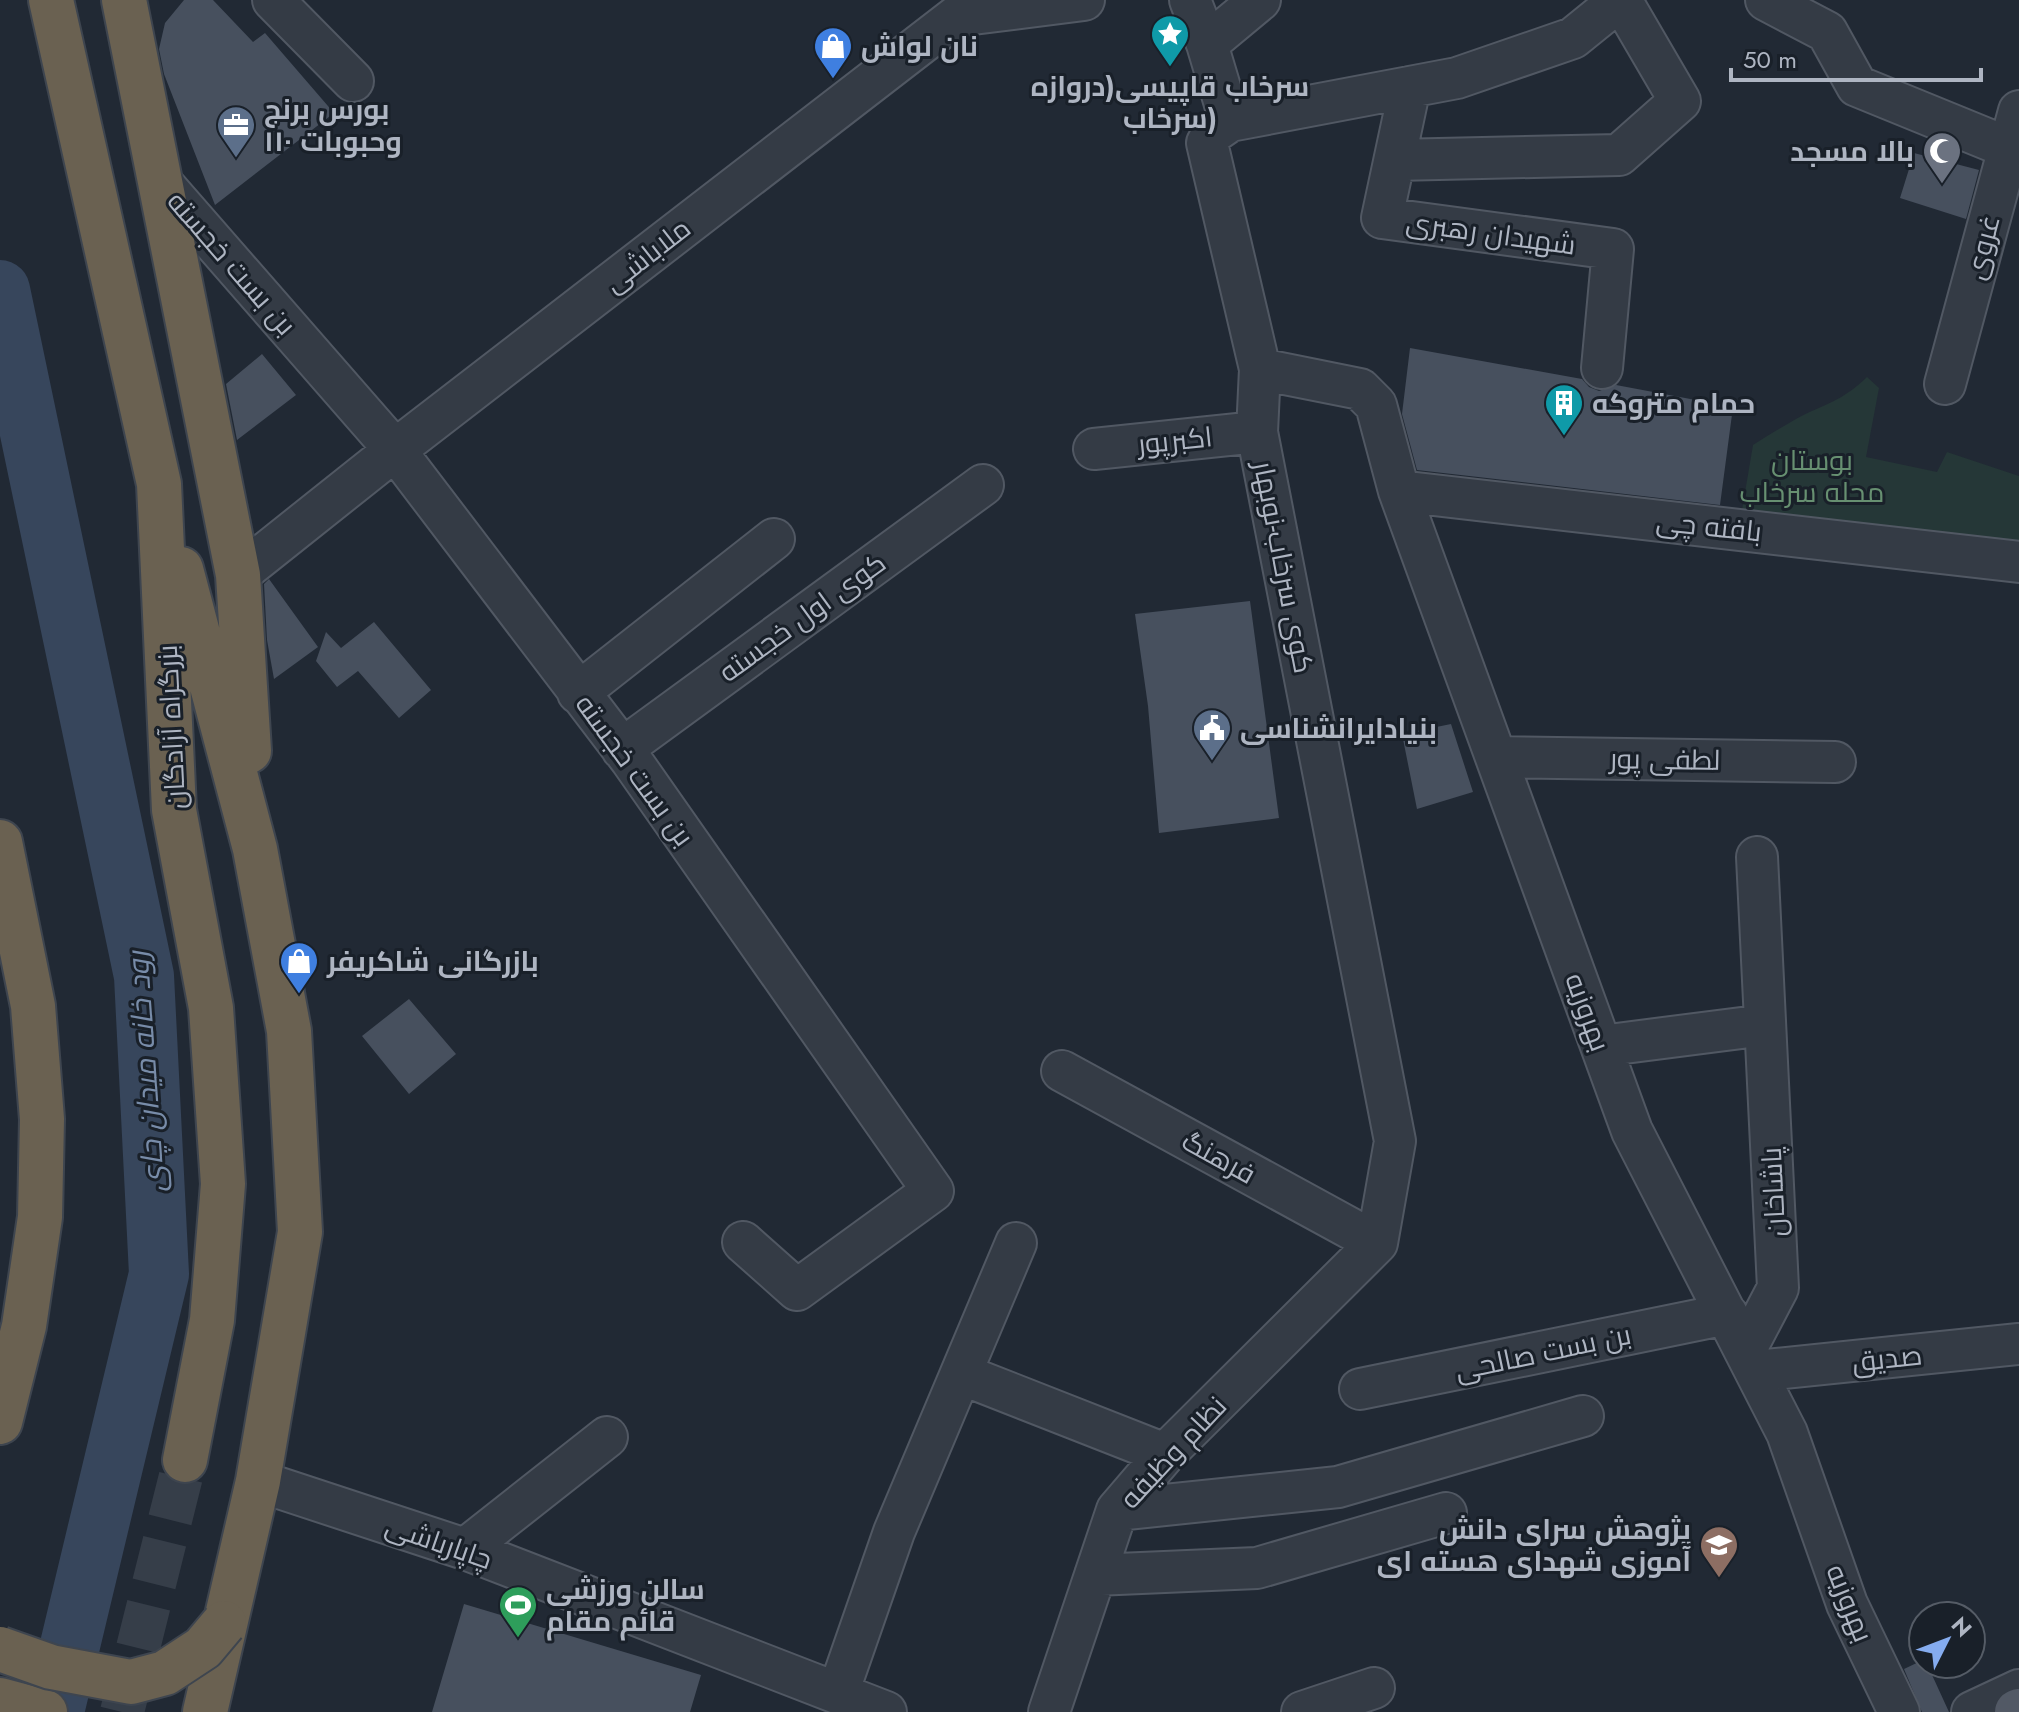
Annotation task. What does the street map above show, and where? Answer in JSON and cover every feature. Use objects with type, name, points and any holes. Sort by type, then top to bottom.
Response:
[{"type":"highway","name":"بزرگراه آزادگان","points":[[51,0],[159,484],[174,810],[211,1008],[223,1184],[212,1320],[185,1460]]},
{"type":"highway","points":[[124,0],[238,575],[255,849]]},
{"type":"highway","points":[[159,484],[255,849],[289,1031],[300,1232],[258,1481],[205,1712]]},
{"type":"highway","points":[[0,842],[33,1006],[42,1119],[40,1217],[24,1326],[0,1422]]},
{"type":"highway","points":[[0,1649],[51,1667],[131,1682],[165,1673],[203,1648],[224,1623]]},
{"type":"highway","points":[[0,1700],[45,1712]]},
{"type":"street","points":[[273,0],[353,81]]},
{"type":"street","name":"ملاباشی","points":[[238,575],[957,16],[1084,0]]},
{"type":"street","points":[[1190,0],[1230,121],[1457,78],[1573,38],[1620,0],[1680,101],[1619,155],[1395,160]]},
{"type":"street","points":[[1207,44],[1260,0]]},
{"type":"street","points":[[1766,0],[1827,32],[1857,86],[2014,130]]},
{"type":"street","name":"شهیدان رهبری","points":[[1410,87],[1382,218],[1613,249],[1602,368]]},
{"type":"street","name":"کوی سرخاب-نوبهار","points":[[1230,121],[1214,132],[1207,143],[1260,369],[1257,432],[1395,1141],[1377,1243]]},
{"type":"street","name":"غروی","points":[[1945,384],[2014,130]]},
{"type":"street","name":"بن بست خجسته","points":[[161,182],[395,450],[622,749],[933,1191],[797,1290],[743,1242]]},
{"type":"street","name":"بهروزیه","points":[[1260,369],[1360,389],[1376,405],[1399,491],[1632,1131],[1787,1433],[1847,1604],[1899,1712]]},
{"type":"street","name":"اکبرپور","points":[[1094,449],[1257,432]]},
{"type":"street","name":"کوی اول خجسته","points":[[622,749],[983,485]]},
{"type":"street","name":"بافته چی","points":[[1399,491],[2019,562]]},
{"type":"street","points":[[578,693],[774,539]]},
{"type":"street","name":"لطفی پور","points":[[1496,757],[1835,762]]},
{"type":"street","name":"پاشاخان","points":[[1750,1361],[1778,1288],[1757,857]]},
{"type":"street","points":[[1601,1046],[1765,1025]]},
{"type":"street","name":"فرهنگ","points":[[1062,1071],[1377,1243]]},
{"type":"street","points":[[838,1693],[894,1532],[1016,1243]]},
{"type":"street","name":"نظام وظیفه","points":[[1049,1712],[1117,1510],[1165,1454],[1377,1243]]},
{"type":"street","name":"بن بست صالحی","points":[[1360,1389],[1727,1314]]},
{"type":"street","name":"صدیق","points":[[1750,1361],[2019,1344]]},
{"type":"street","points":[[961,1374],[1165,1454]]},
{"type":"street","points":[[1117,1510],[1338,1487],[1583,1416]]},
{"type":"street","points":[[465,1549],[607,1437]]},
{"type":"street","name":"چاپارباشی","points":[[258,1481],[465,1549],[886,1712]]},
{"type":"street","points":[[1095,1575],[1257,1568],[1446,1513]]},
{"type":"street","points":[[1302,1712],[1374,1688]]},
{"type":"street","points":[[1972,1712],[2019,1690]]},
{"type":"green space","name":"بوستان محله سرخاب","points":[[1867,377],[1879,388],[1866,457],[1937,472],[1947,452],[2019,476],[2019,561],[1740,522],[1753,445],[1841,397]]},
{"type":"building","name":"بورس برنج وحبوبات ۱۱۰","points":[[184,0],[213,0],[253,42],[265,33],[334,113],[215,205],[164,74],[159,49],[165,23]]},
{"type":"building","name":"بالا مسجد","points":[[1914,153],[1979,170],[1966,219],[1900,198]]},
{"type":"building","name":"حمام متروکه","points":[[1410,348],[1582,379],[1589,387],[1599,391],[1616,385],[1733,407],[1720,505],[1417,470],[1402,414]]},
{"type":"building","points":[[262,354],[296,395],[237,440],[226,384]]},
{"type":"building","points":[[269,579],[318,647],[274,679],[267,640],[264,584]]},
{"type":"building","name":"بنیادایرانشناسی","points":[[1250,601],[1279,818],[1159,833],[1148,706],[1135,614]]},
{"type":"building","points":[[374,622],[431,690],[399,718],[358,671],[337,687],[316,661],[326,632],[341,648]]},
{"type":"building","points":[[1451,724],[1473,792],[1417,809],[1402,734]]},
{"type":"building","points":[[409,999],[456,1054],[409,1094],[362,1036]]},
{"type":"building","name":"سالن ورزشی قائم مقام","points":[[464,1604],[701,1675],[690,1712],[432,1712]]},
{"type":"building","points":[[1909,1680],[1934,1680],[1949,1712],[1922,1712]]},
{"type":"waterway","name":"رود خانه میدان چای","points":[[0,290],[144,976],[159,1274],[54,1712]]},
{"type":"tunnel","points":[[122,1712],[185,1460]]},
{"type":"place","name":"سرخاب قاپیسی(دروازه سرخاب)","points":[[1170,68]]},
{"type":"place","name":"نان لواش","points":[[833,80]]},
{"type":"place","name":"بورس برنج وحبوبات ۱۱۰","points":[[236,159]]},
{"type":"place","name":"بالا مسجد","points":[[1942,185]]},
{"type":"place","name":"حمام متروکه","points":[[1564,437]]},
{"type":"place","name":"بنیادایرانشناسی","points":[[1212,762]]},
{"type":"place","name":"بازرگانی شاکریفر","points":[[299,995]]},
{"type":"place","name":"پژوهش سرای دانش آموزی شهدای هسته ای","points":[[1719,1579]]},
{"type":"place","name":"سالن ورزشی قائم مقام","points":[[518,1639]]}]
